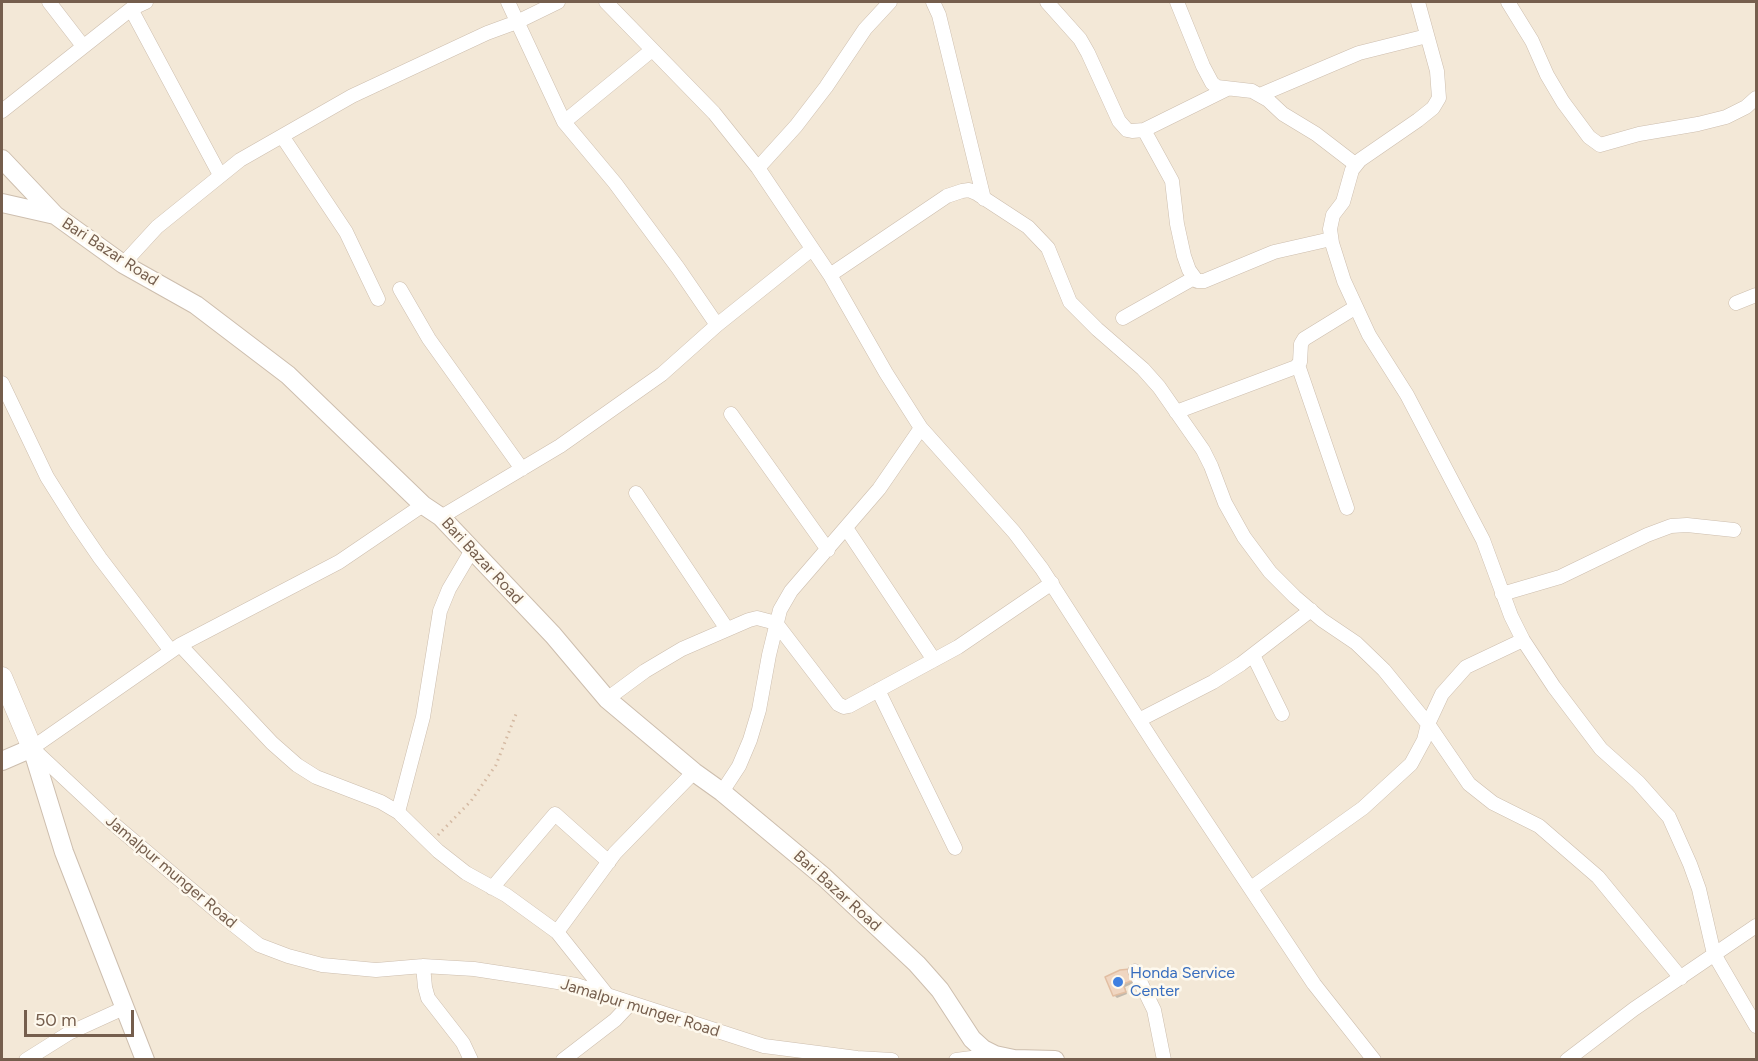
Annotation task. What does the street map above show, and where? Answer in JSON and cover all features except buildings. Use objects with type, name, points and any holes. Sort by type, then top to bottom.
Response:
[{"type":"main road","points":[[2,677],[32,747]]},
{"type":"street","points":[[49,2],[83,46]]},
{"type":"street","points":[[2,111],[131,9],[146,2]]},
{"type":"street","points":[[508,2],[564,122],[615,183],[717,325]]},
{"type":"street","points":[[123,264],[157,227],[240,160],[352,96],[558,2]]},
{"type":"street","points":[[606,2],[714,113],[758,168],[830,275],[886,373],[921,428],[1014,532],[1052,583],[1139,720],[1314,984],[1374,1059]]},
{"type":"street","points":[[758,168],[796,126],[826,87],[865,29],[890,2]]},
{"type":"street","points":[[933,2],[939,15],[984,199]]},
{"type":"street","points":[[1047,2],[1074,32],[1088,53],[1123,127],[1132,131],[1144,130],[1227,89]]},
{"type":"street","points":[[1177,2],[1208,76],[1218,87],[1245,90],[1260,95],[1355,164]]},
{"type":"street","points":[[1418,2],[1437,71],[1439,98],[1432,108],[1418,120],[1355,164],[1349,176],[1343,202],[1333,215],[1330,230],[1344,281],[1369,335],[1407,394],[1483,540],[1502,594],[1523,640],[1554,687],[1601,749],[1638,782],[1669,818],[1699,890],[1714,954],[1756,1026]]},
{"type":"street","points":[[1508,2],[1532,41],[1546,75],[1563,102],[1589,137],[1600,145],[1639,134],[1726,117],[1746,107],[1756,98]]},
{"type":"street","points":[[131,9],[220,175]]},
{"type":"street","points":[[1260,95],[1359,53],[1427,36]]},
{"type":"street","points":[[564,122],[652,50]]},
{"type":"street","points":[[1144,130],[1172,181],[1180,238],[1187,265],[1194,278],[1201,282],[1274,252],[1331,239]]},
{"type":"street","points":[[282,136],[346,232],[378,299]]},
{"type":"street","name":"Bari Bazar Road","points":[[2,159],[55,215],[123,264],[196,305],[288,375],[423,505],[441,517],[553,635],[607,699],[850,900],[917,964],[940,990],[972,1039],[983,1049],[995,1055]]},
{"type":"street","points":[[830,275],[947,196],[969,190],[1016,218],[1038,236],[1048,248],[1070,302],[1097,330],[1143,369],[1159,387],[1203,450],[1225,503],[1244,537],[1270,572],[1311,610],[1356,643],[1384,670],[1428,724],[1470,784],[1493,803],[1539,826],[1598,877],[1681,978]]},
{"type":"street","points":[[2,203],[55,215]]},
{"type":"street","points":[[441,517],[560,446],[662,374],[717,325],[812,249]]},
{"type":"street","points":[[1123,318],[1194,278]]},
{"type":"street","points":[[400,289],[429,339],[522,469]]},
{"type":"street","points":[[1736,303],[1756,295]]},
{"type":"street","points":[[1176,412],[1298,365],[1304,339],[1356,307]]},
{"type":"street","points":[[1298,365],[1347,508]]},
{"type":"street","points":[[2,383],[47,477],[76,523],[100,558],[175,648],[297,765],[316,777],[373,798],[398,812],[465,873],[506,896],[557,932],[608,996]]},
{"type":"street","points":[[731,414],[828,550]]},
{"type":"street","points":[[722,792],[739,766],[750,740],[759,710],[780,610],[791,591],[879,489],[921,428]]},
{"type":"street","points":[[636,493],[727,629]]},
{"type":"street","points":[[2,761],[32,747],[175,648],[339,562],[423,505]]},
{"type":"street","points":[[1502,594],[1560,577],[1647,535],[1671,526],[1687,525],[1734,530]]},
{"type":"street","points":[[846,528],[934,660]]},
{"type":"street","points":[[398,812],[423,717],[440,611],[449,589],[472,550]]},
{"type":"street","points":[[607,699],[660,661],[727,629],[757,618],[776,623],[840,706],[849,706],[958,647],[1052,583]]},
{"type":"street","points":[[1139,720],[1213,682],[1253,655],[1311,610]]},
{"type":"street","points":[[1251,888],[1346,821],[1390,785],[1411,764],[1424,740],[1428,724],[1442,694],[1466,667],[1523,640]]},
{"type":"street","points":[[1253,655],[1282,714]]},
{"type":"street","points":[[878,690],[955,848]]},
{"type":"street","points":[[32,747],[64,852],[145,1059]]},
{"type":"street","name":"Jamalpur munger Road","points":[[32,747],[109,820],[259,945],[322,965],[376,970],[423,966],[474,969],[576,985],[764,1046],[857,1058],[892,1059]]},
{"type":"street","points":[[557,932],[609,862],[694,772]]},
{"type":"street","points":[[492,888],[555,814],[609,862]]},
{"type":"street","points":[[1567,1059],[1634,1009],[1756,926]]},
{"type":"street","points":[[423,966],[425,987],[429,998],[463,1043],[471,1059]]},
{"type":"street","points":[[1135,971],[1154,1010],[1164,1059]]},
{"type":"street","points":[[563,1059],[615,1020],[630,1004]]},
{"type":"street","points":[[26,1059],[69,1033],[124,1008]]},
{"type":"street","points":[[956,1059],[995,1055],[1027,1059],[1055,1059]]},
{"type":"path","points":[[430,842],[471,801],[496,765],[516,714]]},
{"type":"shaded area","points":[[2,2],[1756,2],[1756,1059],[2,1059]]},
{"type":"place","name":"Honda Service Center","points":[[1118,982]]}]
